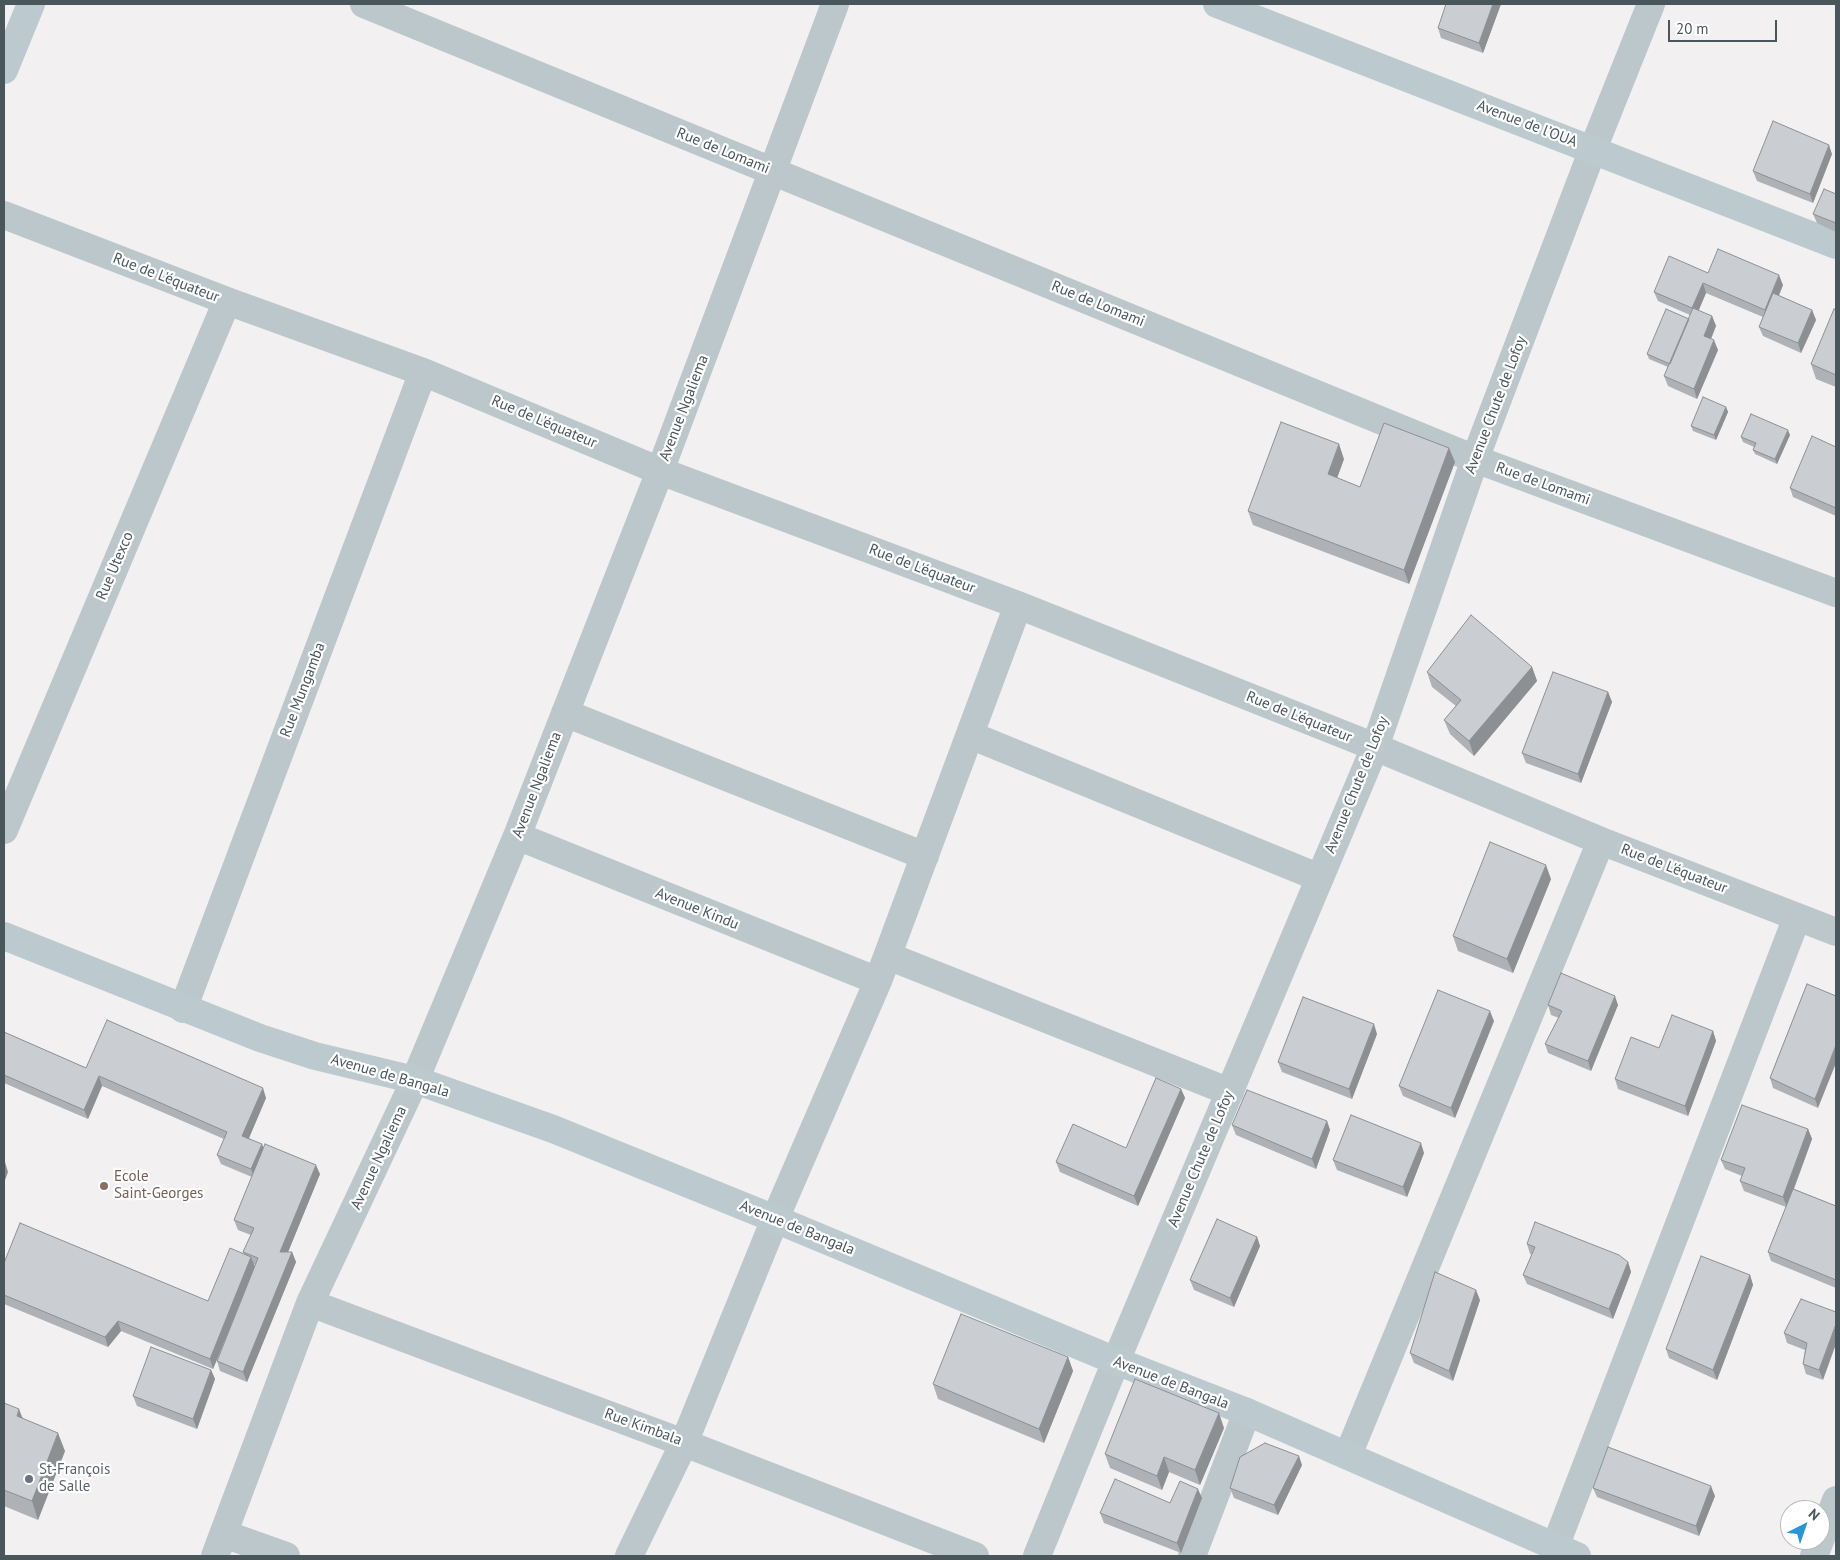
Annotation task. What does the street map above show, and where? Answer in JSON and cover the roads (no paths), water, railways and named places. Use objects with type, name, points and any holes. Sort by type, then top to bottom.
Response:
[{"type":"main road","points":[[4,70],[31,4]]},
{"type":"main road","name":"Avenue de l’OUA","points":[[1217,4],[1836,245]]},
{"type":"main road","name":"Avenue de Bangala","points":[[4,936],[183,1009],[260,1038],[315,1056],[415,1080],[553,1129],[1116,1361],[1247,1412],[1566,1552]]},
{"type":"street","name":"Rue de Lomami","points":[[364,4],[1475,458],[1836,593]]},
{"type":"street","name":"Avenue Ngaliema","points":[[220,1545],[310,1303],[415,1080],[517,836],[660,471],[836,4]]},
{"type":"street","name":"Avenue Chute de Lofoy","points":[[1037,1556],[1116,1361],[1374,747],[1475,458],[1592,149],[1651,4]]},
{"type":"street","name":"Rue de L'équateur","points":[[4,215],[226,301],[422,372],[660,471],[1018,605],[1374,747],[1602,841],[1836,932]]},
{"type":"street","name":"Rue Utexco","points":[[4,830],[226,301]]},
{"type":"street","name":"Rue Mungamba","points":[[183,1009],[422,372]]},
{"type":"street","points":[[629,1556],[684,1443],[775,1219],[878,982],[1018,605]]},
{"type":"street","points":[[565,713],[925,856]]},
{"type":"street","points":[[970,735],[1320,878]]},
{"type":"street","name":"Avenue Kindu","points":[[517,836],[878,982]]},
{"type":"street","points":[[1348,1455],[1602,841]]},
{"type":"street","points":[[1566,1552],[1797,917]]},
{"type":"street","points":[[888,956],[1230,1092]]},
{"type":"street","name":"Rue Kimbala","points":[[310,1303],[684,1443],[975,1556]]},
{"type":"street","points":[[1192,1556],[1247,1412]]},
{"type":"street","points":[[1814,1556],[1836,1500]]},
{"type":"street","points":[[220,1545],[286,1556]]},
{"type":"place","name":"Ecole Saint-Georges","points":[[104,1186]]},
{"type":"place","name":"St-François de Salle","points":[[29,1479]]}]
